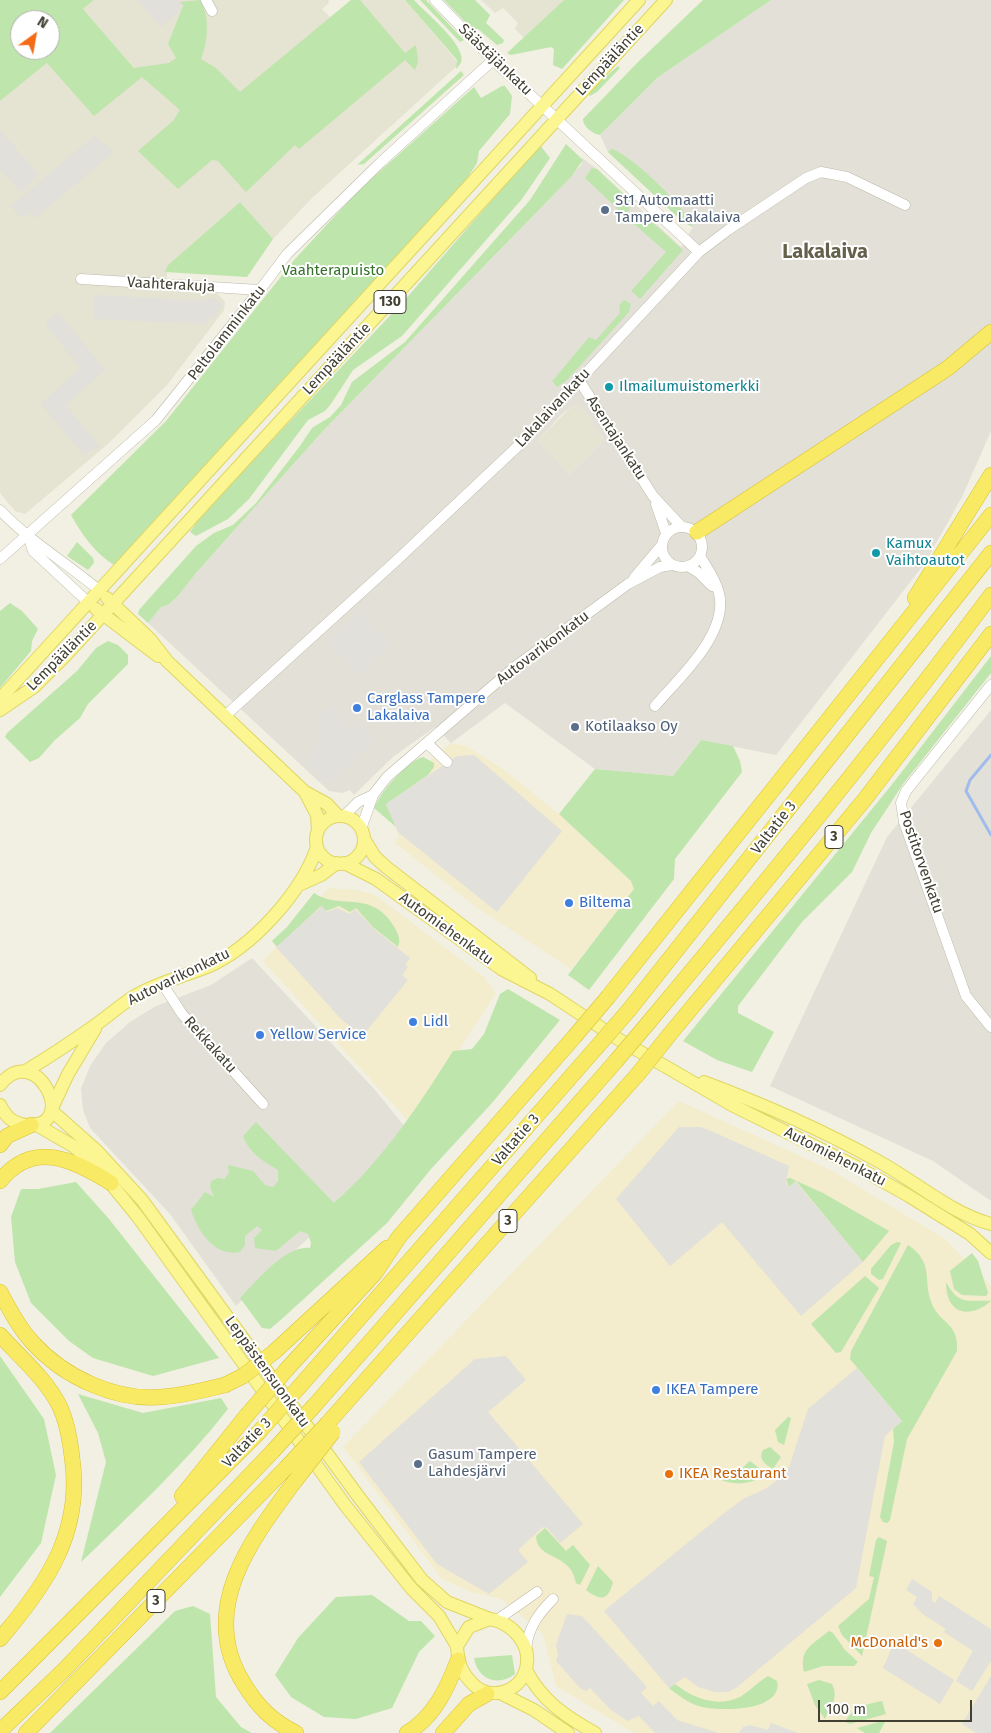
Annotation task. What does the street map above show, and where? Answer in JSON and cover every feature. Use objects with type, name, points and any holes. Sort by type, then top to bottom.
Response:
[{"type":"highway","points":[[696,532],[941,373],[991,332]]},
{"type":"highway","points":[[900,629],[910,606],[991,475]]},
{"type":"highway","points":[[138,1552],[247,1415],[375,1273],[399,1237],[608,997],[991,515]]},
{"type":"highway","name":"Valtatie 3","points":[[0,1692],[259,1432],[596,1048],[629,1010],[991,553]]},
{"type":"highway","name":"Valtatie 3","points":[[0,1731],[64,1670],[273,1451],[616,1061],[740,913],[943,660],[991,595]]},
{"type":"highway","name":"3","points":[[26,1733],[290,1475],[378,1368],[638,1074],[865,799],[991,634]]},
{"type":"highway","points":[[0,1145],[7,1136],[33,1125]]},
{"type":"highway","points":[[0,1181],[18,1165],[31,1159],[48,1156],[64,1158],[82,1165],[111,1183]]},
{"type":"highway","points":[[0,1292],[17,1323],[34,1344],[55,1362],[96,1386],[119,1394],[160,1398],[225,1385],[243,1376],[329,1304],[366,1264],[399,1237]]},
{"type":"highway","points":[[0,1335],[44,1382],[59,1406],[70,1437],[74,1482],[73,1512],[67,1538],[41,1587],[0,1638]]},
{"type":"highway","points":[[290,1475],[238,1570],[228,1598],[226,1630],[234,1666],[253,1699],[265,1713],[296,1733]]},
{"type":"highway","points":[[407,1733],[424,1720],[437,1704],[448,1685],[457,1653]]},
{"type":"highway","points":[[443,1733],[469,1704],[493,1694]]},
{"type":"main road","name":"Lempääläntie","points":[[0,699],[639,0]]},
{"type":"main road","name":"Lempääläntie","points":[[0,710],[39,682],[103,615],[666,0]]},
{"type":"main road","points":[[100,591],[150,640],[165,659]]},
{"type":"main road","points":[[89,603],[165,659],[305,792],[327,804],[341,816]]},
{"type":"main road","points":[[305,792],[317,815],[317,847],[325,858],[340,863],[350,861],[360,852],[362,834],[350,818],[341,816],[328,819],[318,830]]},
{"type":"main road","name":"Automiehenkatu","points":[[362,834],[375,857],[386,867],[550,994],[618,1039],[732,1105],[814,1144],[946,1218],[970,1234],[991,1253]]},
{"type":"main road","name":"Autovarikonkatu","points":[[0,1085],[12,1074],[60,1051],[134,996],[162,983],[206,967],[237,948],[272,917],[299,885],[312,863],[317,847]]},
{"type":"main road","name":"Automiehenkatu","points":[[340,863],[376,879],[503,970],[550,994]]},
{"type":"main road","name":"Autovarikonkatu","points":[[299,885],[321,875],[340,863]]},
{"type":"main road","name":"Autovarikonkatu","points":[[52,1109],[76,1059],[99,1023]]},
{"type":"main road","name":"Automiehenkatu","points":[[673,1070],[737,1094],[829,1135],[879,1162],[956,1209],[991,1224]]},
{"type":"main road","points":[[12,1074],[42,1080],[50,1096],[52,1109],[47,1118],[33,1125]]},
{"type":"main road","name":"Leppästensuonkatu","points":[[0,1105],[5,1115],[12,1121],[33,1125],[80,1152],[95,1164],[111,1183],[138,1217],[345,1505],[410,1588],[439,1616],[457,1653]]},
{"type":"main road","name":"Leppästensuonkatu","points":[[52,1109],[97,1151],[142,1200],[417,1574],[447,1602],[493,1619]]},
{"type":"main road","points":[[493,1694],[514,1686],[522,1679],[526,1670],[526,1651],[522,1639],[516,1631],[493,1619],[469,1627],[457,1653],[462,1671],[469,1681],[493,1694],[534,1710],[568,1733]]},
{"type":"main road","points":[[526,1670],[536,1689],[544,1698],[577,1723],[595,1733]]},
{"type":"street","points":[[206,0],[212,11]]},
{"type":"street","name":"Säästäjänkatu","points":[[435,0],[493,60],[699,252]]},
{"type":"street","name":"Peltolamminkatu","points":[[0,559],[28,537],[156,420],[287,254],[388,155],[493,60]]},
{"type":"street","name":"Lakalaivankatu","points":[[225,716],[518,446],[699,252],[728,230],[806,178],[821,172],[847,177],[905,205]]},
{"type":"street","name":"Vaahterakuja","points":[[81,279],[260,290]]},
{"type":"street","name":"Asentajankatu","points":[[579,380],[653,496],[681,526]]},
{"type":"street","name":"Asentajankatu","points":[[653,496],[666,534]]},
{"type":"street","points":[[0,510],[28,537],[43,546],[100,591]]},
{"type":"street","points":[[655,706],[697,657],[708,640],[719,612],[720,596],[717,590],[700,556],[702,544],[696,532],[681,526],[666,534],[661,546],[663,555],[672,565],[688,566],[699,573],[717,590]]},
{"type":"street","points":[[28,537],[33,551],[89,603]]},
{"type":"street","name":"Autovarikonkatu","points":[[628,584],[661,546]]},
{"type":"street","points":[[688,566],[700,556]]},
{"type":"street","name":"Autovarikonkatu","points":[[341,816],[358,802],[373,794],[396,768],[516,666],[628,584],[660,567],[672,565]]},
{"type":"street","name":"Postitorvenkatu","points":[[991,685],[906,791],[901,808],[904,822],[966,996],[991,1027]]},
{"type":"street","points":[[427,743],[447,762]]},
{"type":"street","name":"Autovarikonkatu","points":[[362,834],[373,794]]},
{"type":"street","name":"Rekkakatu","points":[[162,983],[178,1009],[263,1104]]},
{"type":"street","points":[[493,1619],[537,1592]]},
{"type":"street","points":[[526,1651],[527,1639],[535,1618],[553,1599]]},
{"type":"shaded area","points":[[94,0],[328,0],[329,3],[322,9],[331,18],[351,0],[405,0],[458,65],[312,198],[273,239],[240,202],[168,265],[165,290],[217,293],[225,302],[224,310],[167,385],[108,444],[25,514],[15,511],[0,493],[0,101],[47,63],[142,77],[83,9]]},
{"type":"shaded area","points":[[138,0],[178,0],[184,6],[161,27]]},
{"type":"shaded area","points":[[481,0],[564,0],[524,38],[515,29],[518,23],[503,8],[495,13]]},
{"type":"shaded area","points":[[771,0],[991,0],[991,431],[962,497],[925,563],[776,755],[701,740],[673,776],[595,769],[505,703],[451,743],[435,727],[393,757],[354,795],[350,790],[342,793],[329,791],[148,623],[161,607],[168,605],[178,596],[196,573],[322,432],[572,176],[582,164],[582,158],[597,169],[681,247],[693,227],[683,222],[608,152],[600,135],[657,78]],"holes":[[[578,405],[584,409],[604,440],[569,474],[538,440],[572,406]]]},
{"type":"shaded area","points":[[0,130],[38,174],[21,193],[0,169]]},
{"type":"shaded area","points":[[94,136],[114,152],[35,218],[29,212],[22,218],[11,206]]},
{"type":"shaded area","points":[[94,295],[202,301],[214,298],[223,304],[213,319],[208,318],[207,324],[93,319]]},
{"type":"shaded area","points":[[58,312],[105,370],[66,405],[100,447],[84,455],[41,404],[80,368],[45,323]]},
{"type":"shaded area","points":[[578,405],[584,409],[604,440],[569,474],[538,440],[572,406]]},
{"type":"shaded area","points":[[356,611],[391,645],[357,675],[329,642],[348,623]]},
{"type":"shaded area","points":[[330,706],[338,709],[337,717],[345,726],[356,727],[360,724],[375,740],[328,785],[305,762],[324,738],[317,720]]},
{"type":"shaded area","points":[[991,710],[991,1201],[933,1161],[770,1086],[887,837]]},
{"type":"shaded area","points":[[451,743],[466,746],[503,769],[559,814],[631,881],[635,890],[571,969],[476,907],[395,843],[399,836],[384,800]]},
{"type":"shaded area","points":[[474,755],[562,831],[497,912],[398,832],[386,804],[457,756]]},
{"type":"shaded area","points":[[991,765],[991,826],[974,793],[974,788]]},
{"type":"shaded area","points":[[329,888],[357,890],[375,895],[484,977],[496,993],[411,1124],[263,961]]},
{"type":"shaded area","points":[[322,906],[327,912],[337,908],[350,914],[355,909],[375,930],[410,958],[405,965],[408,967],[402,975],[408,980],[364,1034],[358,1029],[356,1031],[341,1019],[276,947]]},
{"type":"shaded area","points":[[252,958],[375,1090],[405,1127],[353,1196],[236,1306],[170,1214],[90,1128],[83,1110],[81,1089],[90,1066],[106,1043],[130,1022],[156,1006],[211,985]]},
{"type":"shaded area","points":[[679,1101],[831,1170],[945,1239],[991,1286],[991,1733],[634,1733],[556,1686],[543,1634],[501,1599],[471,1592],[442,1579],[343,1447]]},
{"type":"shaded area","points":[[679,1127],[700,1127],[709,1130],[789,1166],[786,1183],[789,1187],[795,1181],[863,1262],[801,1316],[722,1222],[670,1266],[616,1199]]},
{"type":"shaded area","points":[[506,1356],[526,1380],[488,1412],[583,1524],[560,1543],[547,1528],[543,1527],[518,1550],[528,1562],[489,1594],[437,1564],[359,1462],[475,1359]]},
{"type":"shaded area","points":[[857,1368],[902,1421],[885,1436],[856,1588],[736,1688],[728,1692],[715,1692],[698,1687],[685,1677],[669,1688],[604,1611],[723,1514],[743,1499],[767,1488],[785,1473],[789,1467],[808,1409]]},
{"type":"shaded area","points":[[912,1579],[932,1592],[932,1601],[935,1603],[939,1596],[991,1629],[991,1661],[972,1691],[956,1681],[973,1651],[944,1632],[946,1629],[924,1615],[913,1604],[917,1597],[906,1590]]},
{"type":"shaded area","points":[[567,1614],[582,1616],[647,1687],[641,1693],[653,1706],[659,1701],[677,1720],[719,1733],[655,1733],[639,1716],[627,1721],[611,1710],[590,1688],[586,1691],[580,1688],[556,1661],[558,1654],[556,1645]]},
{"type":"shaded area","points":[[894,1642],[954,1680],[940,1704],[883,1668]]},
{"type":"shaded area","points":[[991,1676],[991,1733],[976,1733],[962,1724]]},
{"type":"shaded area","points":[[771,1723],[798,1733],[739,1733],[743,1727],[749,1725],[768,1730]]},
{"type":"green space","points":[[0,0],[94,0],[83,9],[134,68],[169,63],[176,58],[168,44],[183,6],[180,2],[200,0],[207,21],[205,45],[201,59],[216,68],[240,92],[351,0],[360,0],[405,53],[416,45],[418,62],[415,70],[405,60],[299,149],[295,145],[246,192],[218,161],[212,160],[178,189],[138,151],[173,121],[180,110],[142,77],[94,116],[47,63],[0,101]]},
{"type":"green space","points":[[405,0],[414,0],[454,41],[462,57],[461,63],[456,69],[457,60]]},
{"type":"green space","points":[[420,0],[426,0],[464,40],[460,42]]},
{"type":"green space","points":[[444,0],[475,0],[490,15],[486,23],[504,40],[503,43],[497,45],[478,29],[472,29]]},
{"type":"green space","points":[[564,0],[624,0],[562,69],[553,65],[554,49],[551,47],[511,55],[507,53]]},
{"type":"green space","points":[[703,0],[771,0],[657,78],[600,135],[589,130],[583,119],[638,62]]},
{"type":"green space","points":[[618,66],[620,68],[597,92],[590,96],[587,93]]},
{"type":"green space","points":[[461,71],[464,75],[364,164],[357,165]]},
{"type":"green space","name":"Vaahterapuisto","points":[[505,86],[512,96],[510,114],[479,151],[477,163],[466,180],[118,562],[114,565],[101,555],[84,536],[71,515],[166,421],[295,259],[359,190],[474,87],[481,98]]},
{"type":"green space","points":[[566,144],[583,160],[572,176],[322,432],[196,573],[178,596],[168,605],[161,607],[148,623],[138,614],[139,610],[196,546],[214,533],[233,525],[256,503],[312,428],[330,417],[341,405],[352,382],[405,342],[530,200]]},
{"type":"green space","points":[[540,145],[550,158],[522,199],[402,336],[353,370],[331,404],[325,411],[308,420],[249,499],[228,519],[196,536],[190,532],[203,513],[403,302]]},
{"type":"green space","points":[[611,149],[619,152],[643,170],[670,195],[693,227],[683,222],[608,152]]},
{"type":"green space","points":[[592,168],[597,169],[631,201],[627,214],[624,215],[585,178]]},
{"type":"green space","points":[[240,202],[273,239],[247,277],[165,272],[168,265]]},
{"type":"green space","points":[[641,212],[683,250],[640,299],[631,291],[666,252],[633,223]]},
{"type":"green space","points":[[624,300],[631,304],[629,312],[566,381],[557,387],[552,381],[589,337],[596,340],[620,313],[619,305]]},
{"type":"green space","points":[[77,542],[93,558],[94,563],[88,570],[67,556]]},
{"type":"green space","points":[[10,603],[22,611],[38,629],[32,641],[31,651],[0,688],[0,611]]},
{"type":"green space","points":[[108,641],[118,645],[128,655],[128,664],[88,704],[80,718],[55,740],[39,758],[30,762],[5,737],[7,733],[77,671],[96,648]]},
{"type":"green space","points":[[991,656],[991,673],[903,784],[871,833],[852,872],[802,922],[738,1006],[738,1013],[774,1032],[752,1072],[717,1060],[683,1041],[894,782]]},
{"type":"green space","points":[[701,740],[733,746],[740,761],[742,772],[675,859],[674,879],[589,990],[568,975],[634,889],[631,881],[559,814],[595,769],[673,776]]},
{"type":"green space","points":[[423,757],[434,763],[434,767],[428,775],[386,804],[396,827],[374,808],[395,778],[409,765]]},
{"type":"green space","points":[[314,893],[324,898],[356,902],[376,908],[386,916],[395,928],[399,939],[398,947],[374,928],[356,908],[350,912],[339,906],[326,911],[321,906],[277,947],[272,941],[287,927]]},
{"type":"green space","points":[[508,989],[560,1020],[492,1103],[431,1169],[387,1223],[270,1329],[262,1328],[240,1298],[281,1258],[291,1252],[310,1248],[311,1243],[308,1234],[300,1231],[276,1251],[255,1248],[254,1238],[262,1230],[257,1226],[245,1236],[245,1245],[240,1252],[231,1252],[222,1250],[208,1241],[198,1226],[191,1210],[205,1192],[214,1197],[210,1187],[211,1181],[218,1178],[224,1179],[229,1173],[228,1165],[253,1171],[265,1185],[273,1187],[278,1181],[278,1170],[253,1152],[243,1136],[256,1122],[334,1203],[368,1169],[399,1131],[453,1051],[472,1049],[484,1034],[500,994]]},
{"type":"green space","points":[[790,1178],[823,1193],[889,1231],[863,1262],[796,1181],[789,1187],[786,1179]]},
{"type":"green space","points":[[76,1182],[109,1219],[219,1358],[153,1376],[93,1358],[69,1341],[31,1303],[15,1262],[11,1217],[21,1189],[38,1189]]},
{"type":"green space","points":[[897,1242],[901,1243],[883,1279],[879,1280],[871,1274],[871,1269],[891,1245]]},
{"type":"green space","points":[[908,1245],[922,1258],[932,1304],[935,1311],[955,1334],[957,1351],[907,1439],[890,1520],[887,1523],[883,1522],[880,1517],[894,1442],[893,1429],[902,1421],[850,1359],[851,1351]]},
{"type":"green space","points":[[972,1253],[978,1261],[988,1293],[986,1296],[962,1295],[954,1289],[950,1271]]},
{"type":"green space","points":[[865,1276],[879,1288],[841,1352],[836,1353],[811,1324]]},
{"type":"green space","points":[[946,1282],[951,1290],[960,1298],[970,1301],[991,1301],[975,1311],[960,1311],[950,1301]]},
{"type":"green space","points":[[0,1356],[44,1419],[56,1475],[41,1543],[0,1597]]},
{"type":"green space","points":[[78,1394],[143,1413],[221,1398],[228,1409],[176,1469],[81,1562],[106,1462],[98,1433]]},
{"type":"green space","points":[[788,1417],[791,1418],[784,1445],[778,1442],[775,1430]]},
{"type":"green space","points":[[770,1447],[781,1457],[773,1469],[765,1463],[761,1456],[763,1450]]},
{"type":"green space","points":[[750,1461],[759,1468],[760,1478],[740,1483],[719,1479],[722,1472],[739,1471]]},
{"type":"green space","points":[[545,1528],[566,1551],[573,1545],[590,1565],[580,1585],[576,1583],[573,1573],[568,1566],[542,1550],[538,1544],[536,1536]]},
{"type":"green space","points":[[879,1537],[887,1541],[862,1656],[842,1635],[838,1626],[869,1599],[874,1577],[869,1576],[876,1540]]},
{"type":"green space","points":[[598,1566],[613,1582],[609,1593],[603,1597],[596,1596],[586,1590]]},
{"type":"green space","points":[[372,1595],[409,1621],[421,1621],[435,1636],[419,1652],[392,1708],[356,1719],[324,1717],[291,1697],[275,1675],[298,1638],[336,1597]]},
{"type":"green space","points":[[193,1606],[210,1614],[216,1697],[241,1727],[252,1733],[50,1733],[175,1611]]},
{"type":"green space","points":[[829,1631],[833,1633],[845,1650],[858,1662],[854,1666],[823,1666],[804,1672],[803,1658],[808,1648]]},
{"type":"green space","points":[[512,1655],[515,1674],[502,1680],[490,1679],[484,1676],[476,1666],[474,1658]]},
{"type":"green space","points":[[768,1676],[777,1681],[776,1691],[770,1699],[760,1704],[733,1709],[708,1708],[695,1705],[669,1688],[675,1684],[697,1697],[723,1702],[740,1697]]},
{"type":"green space","points":[[819,1680],[832,1684],[835,1693],[825,1719],[815,1705],[807,1684]]},
{"type":"green space","points":[[882,1701],[886,1714],[850,1724],[845,1722],[856,1710]]},
{"type":"green space","points":[[886,1720],[879,1733],[865,1733],[857,1728]]},
{"type":"waterway","points":[[991,755],[970,780],[966,791],[991,835]]},
{"type":"place","name":"St1 Automaatti Tampere Lakalaiva","points":[[605,210]]},
{"type":"place","name":"Ilmailumuistomerkki","points":[[609,387]]},
{"type":"place","name":"Kamux Vaihtoautot","points":[[876,553]]},
{"type":"place","name":"Carglass Tampere Lakalaiva","points":[[357,708]]},
{"type":"place","name":"Kotilaakso Oy","points":[[575,727]]},
{"type":"place","name":"Biltema","points":[[569,903]]},
{"type":"place","name":"Lidl","points":[[413,1022]]},
{"type":"place","name":"Yellow Service","points":[[260,1035]]},
{"type":"place","name":"IKEA Tampere","points":[[656,1390]]},
{"type":"place","name":"Gasum Tampere Lahdesjärvi","points":[[418,1464]]},
{"type":"place","name":"IKEA Restaurant","points":[[669,1474]]},
{"type":"place","name":"McDonald's","points":[[938,1643]]},
{"type":"district","name":"Lakalaiva","points":[[825,252]]}]
